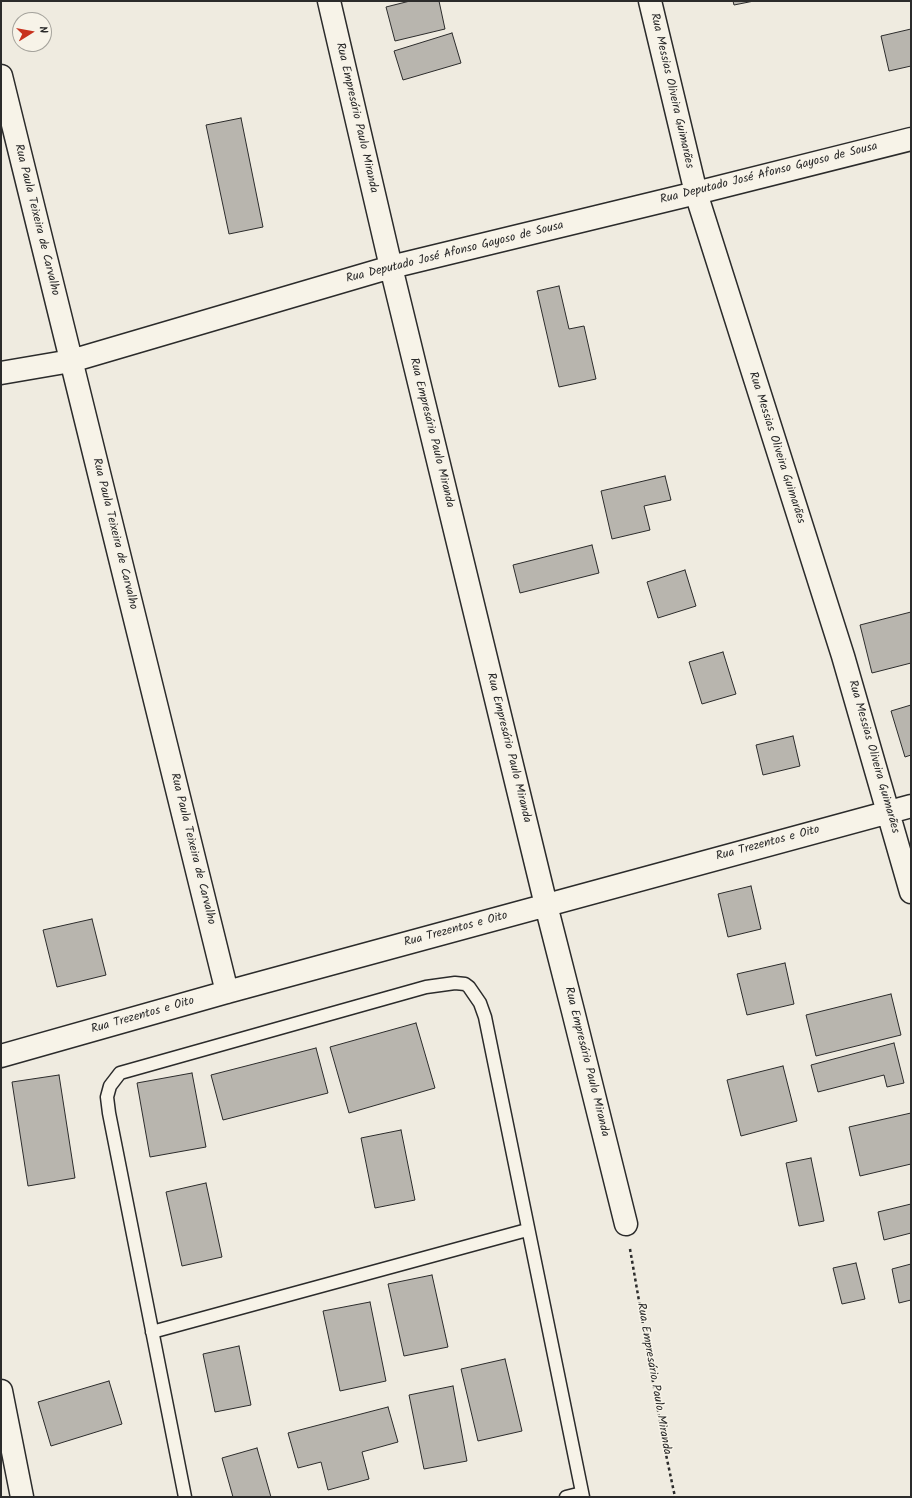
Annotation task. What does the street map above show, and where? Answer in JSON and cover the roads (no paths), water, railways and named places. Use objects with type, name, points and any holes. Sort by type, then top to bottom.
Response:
[{"type":"street","name":"Rua Empresário Paulo Miranda","points":[[329,1],[391,267],[546,905],[626,1224]]},
{"type":"street","name":"Rua Messias Oliveira Guimarães","points":[[650,1],[696,193],[841,649],[889,811],[911,892]]},
{"type":"street","name":"Rua Paula Teixeira de Carvalho","points":[[1,76],[227,992]]},
{"type":"street","name":"Rua Deputado José Afonso Gayoso de Sousa","points":[[1,373],[71,361],[391,267],[911,139]]},
{"type":"street","name":"Rua Trezentos e Oito","points":[[1,1056],[227,992],[911,806]]},
{"type":"street","points":[[1,1390],[22,1497]]},
{"type":"lane","points":[[185,1497],[109,1113],[107,1098],[110,1086],[120,1073],[441,984],[465,984],[475,994],[480,1004],[486,1025],[582,1495],[566,1497]]},
{"type":"lane","points":[[152,1332],[528,1230]]}]
